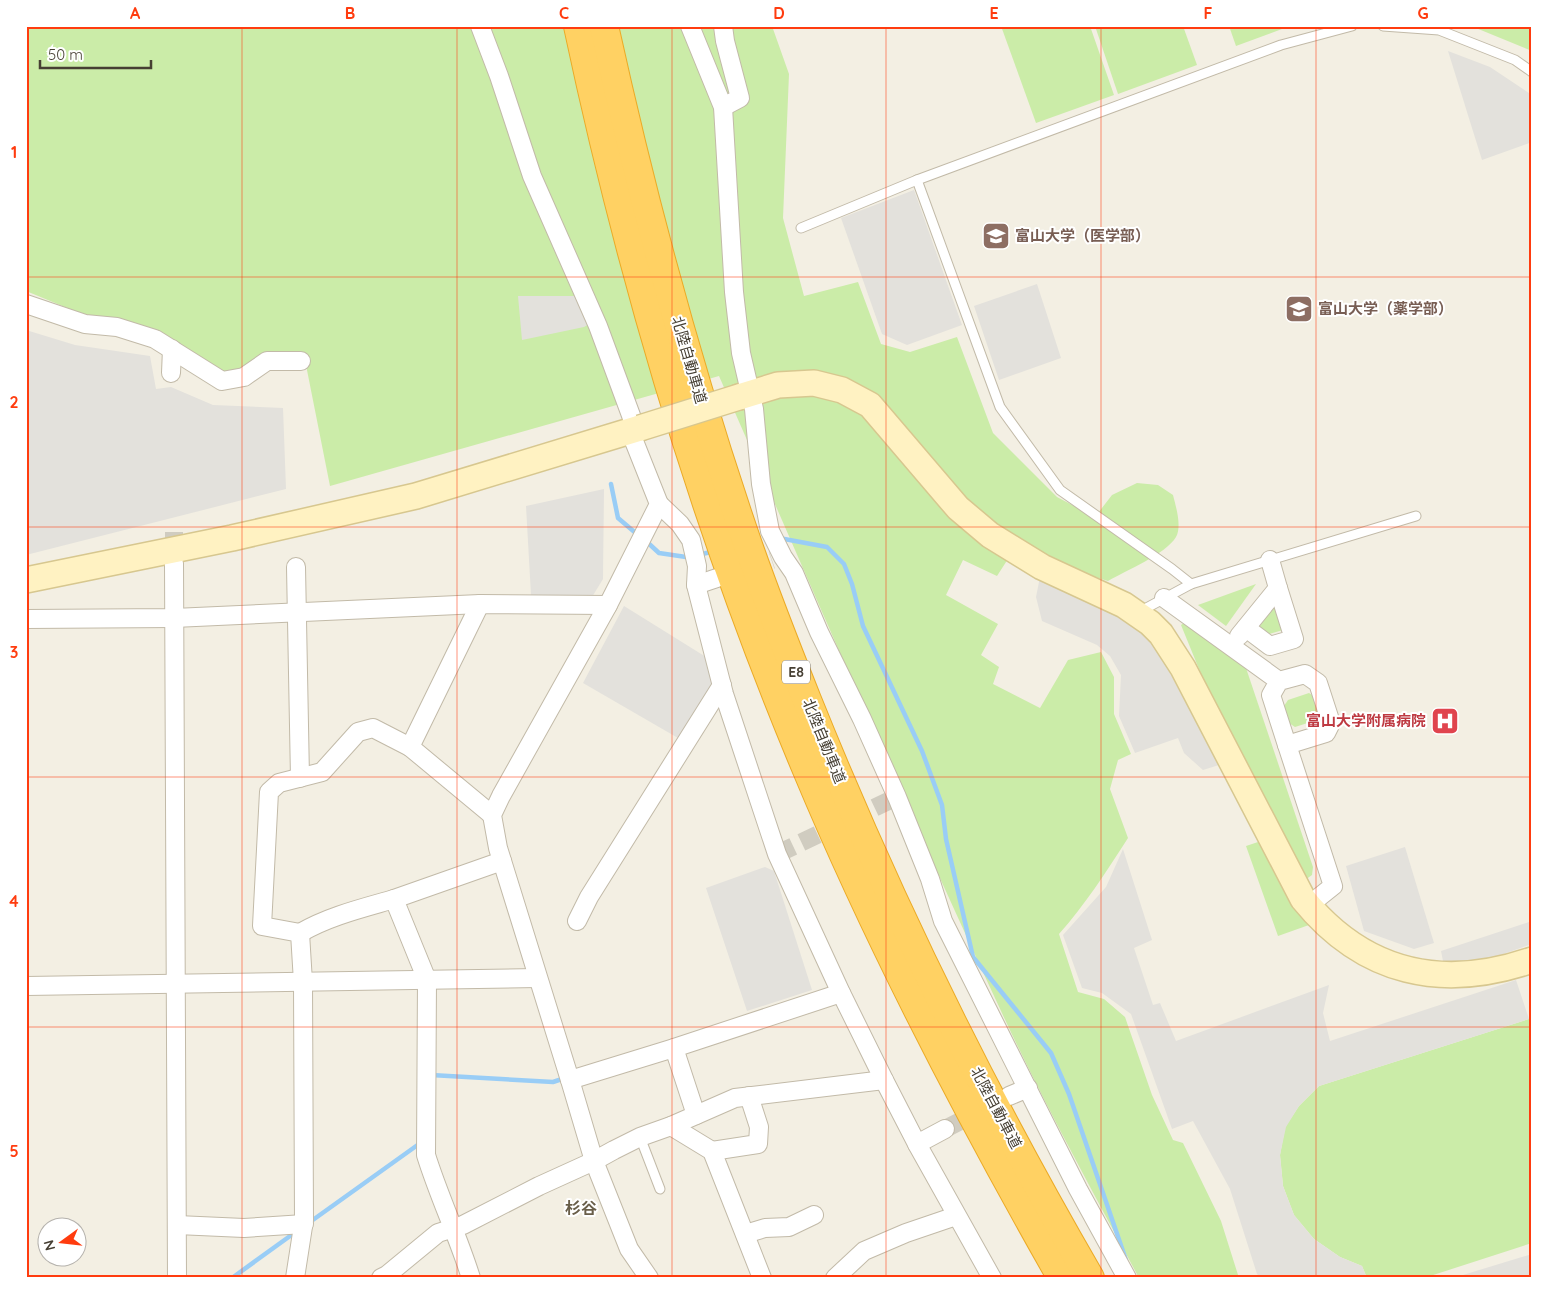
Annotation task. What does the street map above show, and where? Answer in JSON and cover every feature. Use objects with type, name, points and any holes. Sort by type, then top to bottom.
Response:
[{"type":"highway","name":"北陸自動車道","points":[[578,26],[599,126],[657,344],[697,473],[768,671],[806,768],[894,964],[947,1070],[1062,1278]]},
{"type":"highway","name":"北陸自動車道","points":[[604,26],[624,116],[682,338],[714,444],[750,550],[791,660],[838,776],[916,951],[976,1070],[1090,1278]]},
{"type":"street","points":[[690,26],[723,108],[734,292],[744,395],[754,408],[761,484],[770,531],[778,559],[794,574],[819,632],[862,719],[893,788],[930,879],[943,921],[1078,1189],[1127,1278]]},
{"type":"street","points":[[723,26],[725,41],[740,98],[723,108]]},
{"type":"street","points":[[488,30],[532,176],[598,326],[635,429],[659,504],[680,524],[691,540],[697,566],[696,585],[722,685],[778,854],[841,993],[916,1144],[992,1278]]},
{"type":"street","points":[[26,304],[85,324],[117,327],[155,339],[222,381],[244,377],[267,361],[302,361]]},
{"type":"street","points":[[171,373],[172,349]]},
{"type":"street","points":[[26,580],[232,538],[416,496],[778,385],[814,384],[842,390],[870,405],[958,508],[990,535],[1042,566],[1124,605],[1150,623],[1161,634],[1183,668],[1303,899],[1308,906],[1348,942],[1368,954],[1402,969],[1442,975],[1475,974],[1532,960]]},
{"type":"street","points":[[649,1278],[629,1249],[594,1162],[502,862],[492,815],[507,784],[608,605],[659,504]]},
{"type":"street","points":[[1246,628],[1270,646],[1294,638],[1270,560]]},
{"type":"street","points":[[174,563],[177,1278]]},
{"type":"street","points":[[296,567],[300,778]]},
{"type":"street","points":[[696,585],[717,578]]},
{"type":"street","points":[[1231,646],[1278,588]]},
{"type":"street","points":[[1164,598],[1279,681]]},
{"type":"street","points":[[26,619],[174,618],[480,604],[608,605]]},
{"type":"street","points":[[410,747],[480,604]]},
{"type":"street","points":[[1287,745],[1326,733],[1331,723],[1318,684],[1305,674],[1279,681],[1271,695],[1287,745],[1334,886],[1308,906]]},
{"type":"street","points":[[578,921],[589,897],[722,685]]},
{"type":"street","points":[[492,815],[410,747],[373,728],[358,732],[322,772],[279,784],[269,792],[262,926],[300,933],[311,926],[342,914],[394,899],[502,862]]},
{"type":"street","points":[[394,899],[427,980],[426,1156],[471,1278]]},
{"type":"street","points":[[295,1278],[304,1224],[303,982],[300,933]]},
{"type":"street","points":[[26,986],[538,978]]},
{"type":"street","points":[[570,1080],[841,993]]},
{"type":"street","points":[[674,1048],[696,1115]]},
{"type":"street","points":[[381,1278],[388,1275],[438,1233],[454,1228],[539,1186],[594,1162],[640,1137],[672,1126],[735,1098],[884,1080]]},
{"type":"street","points":[[1010,1096],[1028,1088]]},
{"type":"street","points":[[712,1151],[758,1144],[759,1127],[749,1096]]},
{"type":"street","points":[[672,1126],[712,1151],[762,1278]]},
{"type":"street","points":[[916,1144],[945,1129]]},
{"type":"street","points":[[745,1234],[765,1228],[789,1227],[814,1215]]},
{"type":"street","points":[[835,1278],[864,1250],[956,1216]]},
{"type":"street","points":[[177,1224],[244,1228],[304,1224]]},
{"type":"lane","points":[[801,228],[917,180],[1281,45],[1352,26]]},
{"type":"lane","points":[[1383,26],[1440,30],[1514,60],[1532,72]]},
{"type":"lane","points":[[917,180],[1000,407],[1060,490],[1172,569],[1190,584]]},
{"type":"lane","points":[[1136,614],[1190,584],[1416,516]]},
{"type":"lane","points":[[640,1137],[660,1189]]},
{"type":"green space","points":[[26,26],[772,26],[789,74],[783,218],[804,296],[858,282],[881,344],[910,352],[957,337],[993,433],[1057,497],[1095,517],[1112,495],[1137,483],[1158,485],[1173,495],[1178,522],[1176,537],[1164,550],[1155,556],[1108,581],[1063,567],[1017,545],[997,576],[963,560],[946,595],[998,624],[981,655],[999,667],[993,684],[1040,708],[1068,660],[1101,652],[1114,677],[1114,714],[1131,754],[1118,760],[1110,789],[1128,838],[1086,900],[1059,934],[1078,992],[1104,999],[1125,1017],[1152,1095],[1173,1140],[1183,1143],[1221,1221],[1239,1278],[1139,1278],[1051,1112],[1001,1011],[893,774],[719,376],[330,486],[304,355],[230,375],[26,291]]},
{"type":"green space","points":[[1001,26],[1090,26],[1114,95],[1036,123]]},
{"type":"green space","points":[[1095,26],[1183,26],[1197,65],[1118,94]]},
{"type":"green space","points":[[1229,26],[1290,26],[1236,46]]},
{"type":"green space","points":[[1471,26],[1532,26],[1532,51]]},
{"type":"green space","points":[[1256,584],[1226,626],[1198,605]]},
{"type":"green space","points":[[1274,602],[1283,630],[1269,634],[1256,624]]},
{"type":"green space","points":[[1184,623],[1246,668],[1313,867],[1312,875],[1305,880],[1210,696],[1181,625]]},
{"type":"green space","points":[[1309,693],[1315,697],[1320,713],[1317,720],[1295,727],[1289,723],[1284,706],[1288,700]]},
{"type":"green space","points":[[1261,841],[1290,900],[1309,925],[1278,936],[1246,846]]},
{"type":"green space","points":[[1532,1018],[1532,1243],[1424,1278],[1367,1278],[1362,1266],[1340,1257],[1314,1239],[1294,1215],[1283,1186],[1280,1155],[1285,1127],[1299,1106],[1319,1086]]},
{"type":"shaded area","points":[[1448,51],[1490,67],[1532,95],[1532,142],[1482,160]]},
{"type":"shaded area","points":[[914,190],[962,325],[907,345],[882,334],[841,218]]},
{"type":"shaded area","points":[[1037,284],[1061,358],[999,380],[974,306]]},
{"type":"shaded area","points":[[518,296],[581,296],[591,323],[584,327],[522,340]]},
{"type":"shaded area","points":[[26,330],[75,345],[150,356],[156,389],[171,387],[213,405],[283,408],[286,489],[26,555]]},
{"type":"shaded area","points":[[604,489],[603,579],[592,597],[531,595],[526,506]]},
{"type":"shaded area","points":[[1040,577],[1119,614],[1141,630],[1156,647],[1219,765],[1203,770],[1184,753],[1178,738],[1135,753],[1119,716],[1121,675],[1110,656],[1097,645],[1042,621],[1036,597]]},
{"type":"shaded area","points":[[624,606],[706,657],[713,687],[678,738],[583,683]]},
{"type":"shaded area","points":[[1405,847],[1434,943],[1414,949],[1364,931],[1346,866]]},
{"type":"shaded area","points":[[1123,849],[1152,940],[1134,948],[1153,1005],[1160,1003],[1176,1041],[1329,985],[1323,1013],[1330,1041],[1516,980],[1529,1019],[1319,1086],[1299,1106],[1286,1127],[1280,1155],[1283,1186],[1294,1215],[1314,1239],[1340,1257],[1362,1266],[1367,1278],[1261,1278],[1257,1274],[1230,1189],[1193,1121],[1172,1129],[1131,1014],[1102,993],[1082,988],[1063,935],[1106,887]]},
{"type":"shaded area","points":[[765,867],[774,871],[812,990],[747,1011],[706,888]]},
{"type":"shaded area","points":[[1532,921],[1532,944],[1492,958],[1444,966],[1441,951]]},
{"type":"shaded area","points":[[1532,1254],[1532,1278],[1453,1278]]},
{"type":"waterway","points":[[611,484],[618,518],[638,535]]},
{"type":"waterway","points":[[779,538],[827,547],[844,564],[852,584],[863,626],[922,751],[942,805],[946,839],[973,957],[1051,1053],[1069,1094],[1126,1260]]},
{"type":"waterway","points":[[646,541],[659,553],[691,556]]},
{"type":"waterway","points":[[698,555],[715,551]]},
{"type":"waterway","points":[[431,1075],[553,1082],[565,1078]]},
{"type":"waterway","points":[[310,1222],[419,1144],[419,1142]]},
{"type":"waterway","points":[[232,1278],[297,1231]]},
{"type":"tunnel","points":[[174,532],[174,560]]},
{"type":"tunnel","points":[[746,569],[772,560]]},
{"type":"tunnel","points":[[777,854],[897,797]]},
{"type":"tunnel","points":[[945,1129],[980,1111]]},
{"type":"place","name":"富山大学（医学部）","points":[[996,236]]},
{"type":"place","name":"富山大学（薬学部）","points":[[1299,309]]},
{"type":"place","name":"富山大学附属病院","points":[[1445,721]]},
{"type":"district","name":"杉谷","points":[[581,1208]]}]
